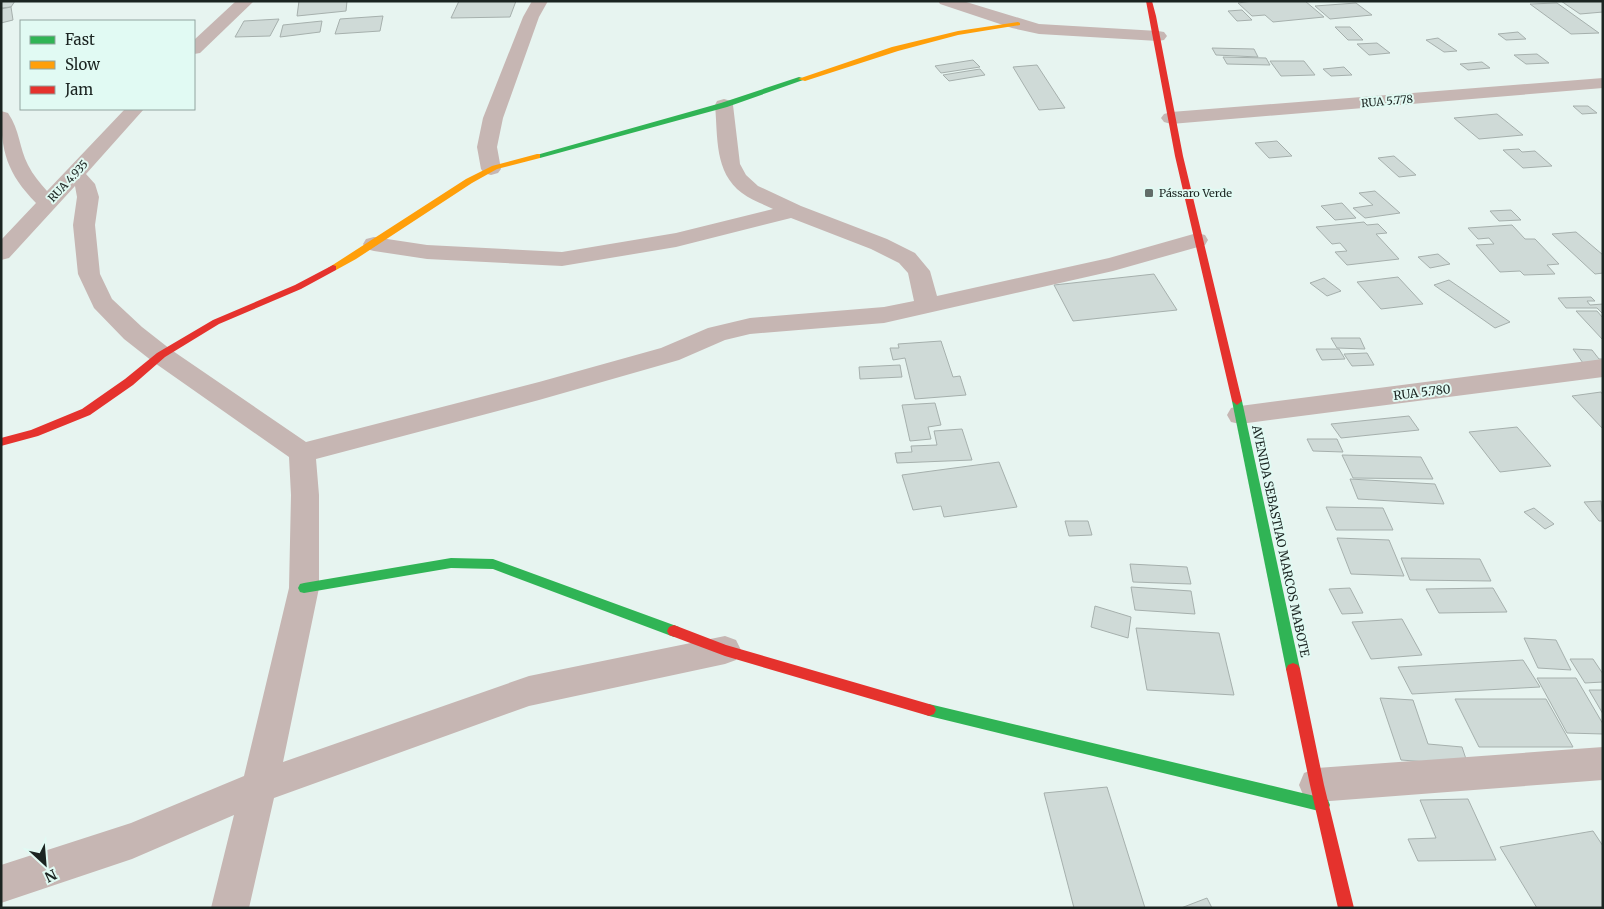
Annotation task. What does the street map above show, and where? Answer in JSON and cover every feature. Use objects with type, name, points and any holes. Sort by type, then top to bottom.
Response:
[{"type":"street","points":[[195,48],[246,1]]},
{"type":"street","points":[[491,169],[487,148],[493,118],[531,17],[540,1]]},
{"type":"street","points":[[946,1],[1018,24],[1064,31],[1158,36]]},
{"type":"street","name":"AVENIDA SEBASTIAO MARCOS MABOTE","points":[[1149,1],[1158,36],[1171,118],[1240,415],[1320,795],[1346,908]]},
{"type":"street","points":[[1,442],[34,432],[86,412],[129,382],[161,355],[216,322],[298,287],[374,244],[443,196],[491,169],[724,105],[895,49],[958,33],[1018,24]]},
{"type":"street","name":"RUA 5.778","points":[[1171,118],[1603,83]]},
{"type":"street","points":[[724,105],[730,164],[737,178],[751,190],[793,211],[879,244],[906,258],[919,271],[927,304]]},
{"type":"street","name":"RUA 4.935","points":[[1,253],[134,110]]},
{"type":"street","points":[[1,117],[10,136],[17,164],[29,184],[48,203]]},
{"type":"street","points":[[75,174],[86,184],[88,197],[84,224],[90,274],[102,303],[132,333],[161,355],[302,454],[670,354],[717,334],[750,326],[884,315],[1113,264],[1198,240]]},
{"type":"street","points":[[374,244],[427,252],[562,258],[618,251],[666,242],[793,211]]},
{"type":"street","name":"RUA 5.780","points":[[1240,415],[1603,368]]},
{"type":"street","points":[[230,908],[304,588],[305,494],[302,454]]},
{"type":"street","points":[[304,588],[451,563],[494,564],[725,650],[928,710],[1320,795],[1603,763]]},
{"type":"street","points":[[1,884],[132,841],[259,787],[529,691],[725,650]]},
{"type":"building","points":[[1,1],[15,1],[11,7],[1,8]]},
{"type":"building","points":[[299,1],[347,1],[346,11],[297,16]]},
{"type":"building","points":[[459,1],[516,1],[510,17],[451,18]]},
{"type":"building","points":[[1253,1],[1305,1],[1324,17],[1273,22],[1265,15],[1252,16],[1238,3]]},
{"type":"building","points":[[1561,1],[1603,1],[1603,12],[1580,14]]},
{"type":"building","points":[[1356,3],[1372,15],[1330,19],[1315,6]]},
{"type":"building","points":[[1557,3],[1599,33],[1571,34],[1530,4]]},
{"type":"building","points":[[11,7],[13,20],[1,23],[1,9]]},
{"type":"building","points":[[1242,10],[1252,20],[1237,21],[1228,11]]},
{"type":"building","points":[[383,16],[380,31],[335,34],[340,19]]},
{"type":"building","points":[[279,19],[270,36],[235,37],[244,21]]},
{"type":"building","points":[[322,21],[320,32],[280,37],[283,25]]},
{"type":"building","points":[[1335,27],[1350,27],[1363,40],[1348,40]]},
{"type":"building","points":[[1518,32],[1526,39],[1506,40],[1498,34]]},
{"type":"building","points":[[1438,38],[1457,51],[1444,52],[1426,40]]},
{"type":"building","points":[[1377,43],[1390,53],[1369,55],[1357,44]]},
{"type":"building","points":[[1212,48],[1254,49],[1258,57],[1216,55]]},
{"type":"building","points":[[1537,54],[1549,63],[1526,64],[1514,55]]},
{"type":"building","points":[[1223,57],[1266,58],[1270,65],[1227,64]]},
{"type":"building","points":[[973,60],[980,67],[941,73],[935,66]]},
{"type":"building","points":[[1270,61],[1304,61],[1315,75],[1281,76]]},
{"type":"building","points":[[1482,62],[1490,68],[1468,70],[1460,64]]},
{"type":"building","points":[[1037,65],[1065,108],[1039,110],[1013,67]]},
{"type":"building","points":[[1344,67],[1352,75],[1331,76],[1323,69]]},
{"type":"building","points":[[980,69],[985,75],[949,81],[943,75]]},
{"type":"building","points":[[1573,106],[1588,106],[1597,113],[1582,114]]},
{"type":"building","points":[[1497,114],[1523,135],[1479,139],[1454,118]]},
{"type":"building","points":[[1277,141],[1292,156],[1269,158],[1255,143]]},
{"type":"building","points":[[1519,149],[1522,152],[1535,151],[1552,166],[1523,168],[1503,150]]},
{"type":"building","points":[[1394,156],[1416,175],[1399,177],[1378,158]]},
{"type":"building","points":[[1375,191],[1400,213],[1365,218],[1353,208],[1373,205],[1359,193]]},
{"type":"building","points":[[1342,203],[1356,218],[1335,220],[1321,206]]},
{"type":"building","points":[[1511,210],[1521,220],[1499,221],[1490,211]]},
{"type":"building","points":[[1364,222],[1367,225],[1378,224],[1387,233],[1376,234],[1399,259],[1347,265],[1335,252],[1347,251],[1340,243],[1332,244],[1316,227]]},
{"type":"building","points":[[1512,225],[1525,239],[1535,239],[1559,264],[1547,265],[1555,274],[1524,275],[1520,271],[1500,272],[1476,245],[1494,244],[1489,238],[1478,239],[1468,228]]},
{"type":"building","points":[[1576,232],[1603,255],[1603,273],[1595,274],[1552,234]]},
{"type":"building","points":[[1438,254],[1450,264],[1430,268],[1418,257]]},
{"type":"building","points":[[1154,274],[1177,310],[1073,321],[1054,285]]},
{"type":"building","points":[[1398,277],[1423,304],[1381,309],[1357,282]]},
{"type":"building","points":[[1324,278],[1341,291],[1327,296],[1310,283]]},
{"type":"building","points":[[1449,280],[1510,322],[1495,328],[1434,285]]},
{"type":"building","points":[[1591,297],[1595,301],[1587,301],[1590,305],[1603,304],[1603,314],[1597,308],[1566,308],[1558,298]]},
{"type":"building","points":[[1576,311],[1597,311],[1603,318],[1603,340]]},
{"type":"building","points":[[1331,338],[1360,338],[1365,349],[1337,348]]},
{"type":"building","points":[[941,341],[953,377],[960,376],[966,395],[915,399],[905,358],[893,360],[890,348],[899,348],[898,344]]},
{"type":"building","points":[[1316,349],[1339,349],[1345,359],[1322,360]]},
{"type":"building","points":[[1573,349],[1592,350],[1599,359],[1603,359],[1603,364],[1583,363]]},
{"type":"building","points":[[1367,353],[1374,365],[1352,366],[1344,354]]},
{"type":"building","points":[[900,365],[902,377],[860,379],[859,367]]},
{"type":"building","points":[[1601,392],[1603,395],[1603,429],[1572,396]]},
{"type":"building","points":[[935,403],[941,425],[928,427],[931,439],[910,441],[902,405]]},
{"type":"building","points":[[1409,416],[1419,430],[1341,438],[1331,424]]},
{"type":"building","points":[[1517,427],[1551,466],[1500,472],[1469,432]]},
{"type":"building","points":[[962,429],[972,460],[897,463],[895,453],[912,452],[911,446],[937,445],[934,431]]},
{"type":"building","points":[[1307,439],[1337,439],[1343,452],[1313,451]]},
{"type":"building","points":[[1342,455],[1421,457],[1433,479],[1353,478]]},
{"type":"building","points":[[999,462],[1017,507],[944,517],[941,506],[913,510],[902,475]]},
{"type":"building","points":[[1350,479],[1435,484],[1444,504],[1358,499]]},
{"type":"building","points":[[1601,501],[1603,521],[1599,521],[1584,502]]},
{"type":"building","points":[[1326,507],[1383,508],[1393,530],[1336,530]]},
{"type":"building","points":[[1534,508],[1554,524],[1545,529],[1524,512]]},
{"type":"building","points":[[1065,521],[1088,521],[1092,535],[1069,536]]},
{"type":"building","points":[[1337,538],[1389,540],[1404,576],[1351,574]]},
{"type":"building","points":[[1401,558],[1480,559],[1491,581],[1410,580]]},
{"type":"building","points":[[1130,564],[1187,567],[1191,584],[1133,582]]},
{"type":"building","points":[[1131,587],[1191,591],[1195,614],[1135,610]]},
{"type":"building","points":[[1350,588],[1363,613],[1342,614],[1329,589]]},
{"type":"building","points":[[1493,588],[1507,612],[1439,613],[1426,589]]},
{"type":"building","points":[[1095,606],[1131,617],[1128,638],[1091,627]]},
{"type":"building","points":[[1402,619],[1422,655],[1371,659],[1352,622]]},
{"type":"building","points":[[1136,628],[1219,633],[1234,695],[1147,690]]},
{"type":"building","points":[[1524,638],[1556,640],[1571,670],[1538,668]]},
{"type":"building","points":[[1570,659],[1593,659],[1603,674],[1603,682],[1585,683]]},
{"type":"building","points":[[1523,660],[1540,687],[1412,694],[1398,667]]},
{"type":"building","points":[[1537,678],[1576,678],[1603,724],[1603,734],[1567,733]]},
{"type":"building","points":[[1589,690],[1603,690],[1603,714]]},
{"type":"building","points":[[1380,698],[1413,700],[1428,744],[1462,747],[1468,765],[1401,760]]},
{"type":"building","points":[[1455,699],[1546,699],[1573,747],[1479,747]]},
{"type":"building","points":[[1107,787],[1145,908],[1074,908],[1044,793]]},
{"type":"building","points":[[1468,799],[1496,860],[1418,861],[1408,839],[1436,838],[1420,800]]},
{"type":"building","points":[[1593,831],[1603,846],[1603,908],[1537,908],[1500,847]]},
{"type":"building","points":[[1207,898],[1212,908],[1181,908]]},
{"type":"traffic: fast","points":[[537,156],[724,105],[802,79]]},
{"type":"traffic: fast","points":[[1237,401],[1293,669]]},
{"type":"traffic: fast","points":[[304,588],[451,563],[493,564],[674,631]]},
{"type":"traffic: fast","points":[[929,710],[1323,805]]},
{"type":"traffic: slow","points":[[802,79],[895,49],[958,33],[1018,24]]},
{"type":"traffic: slow","points":[[333,268],[353,257],[469,181],[494,168],[537,156]]},
{"type":"traffic: jam","points":[[1149,1],[1179,156],[1237,401]]},
{"type":"traffic: jam","points":[[1,442],[34,433],[86,412],[129,382],[161,355],[216,322],[298,287],[333,268]]},
{"type":"traffic: jam","points":[[674,631],[725,650],[929,710]]},
{"type":"traffic: jam","points":[[1293,669],[1317,785],[1346,908]]},
{"type":"place","name":"Pássaro Verde","points":[[1149,193]]}]
